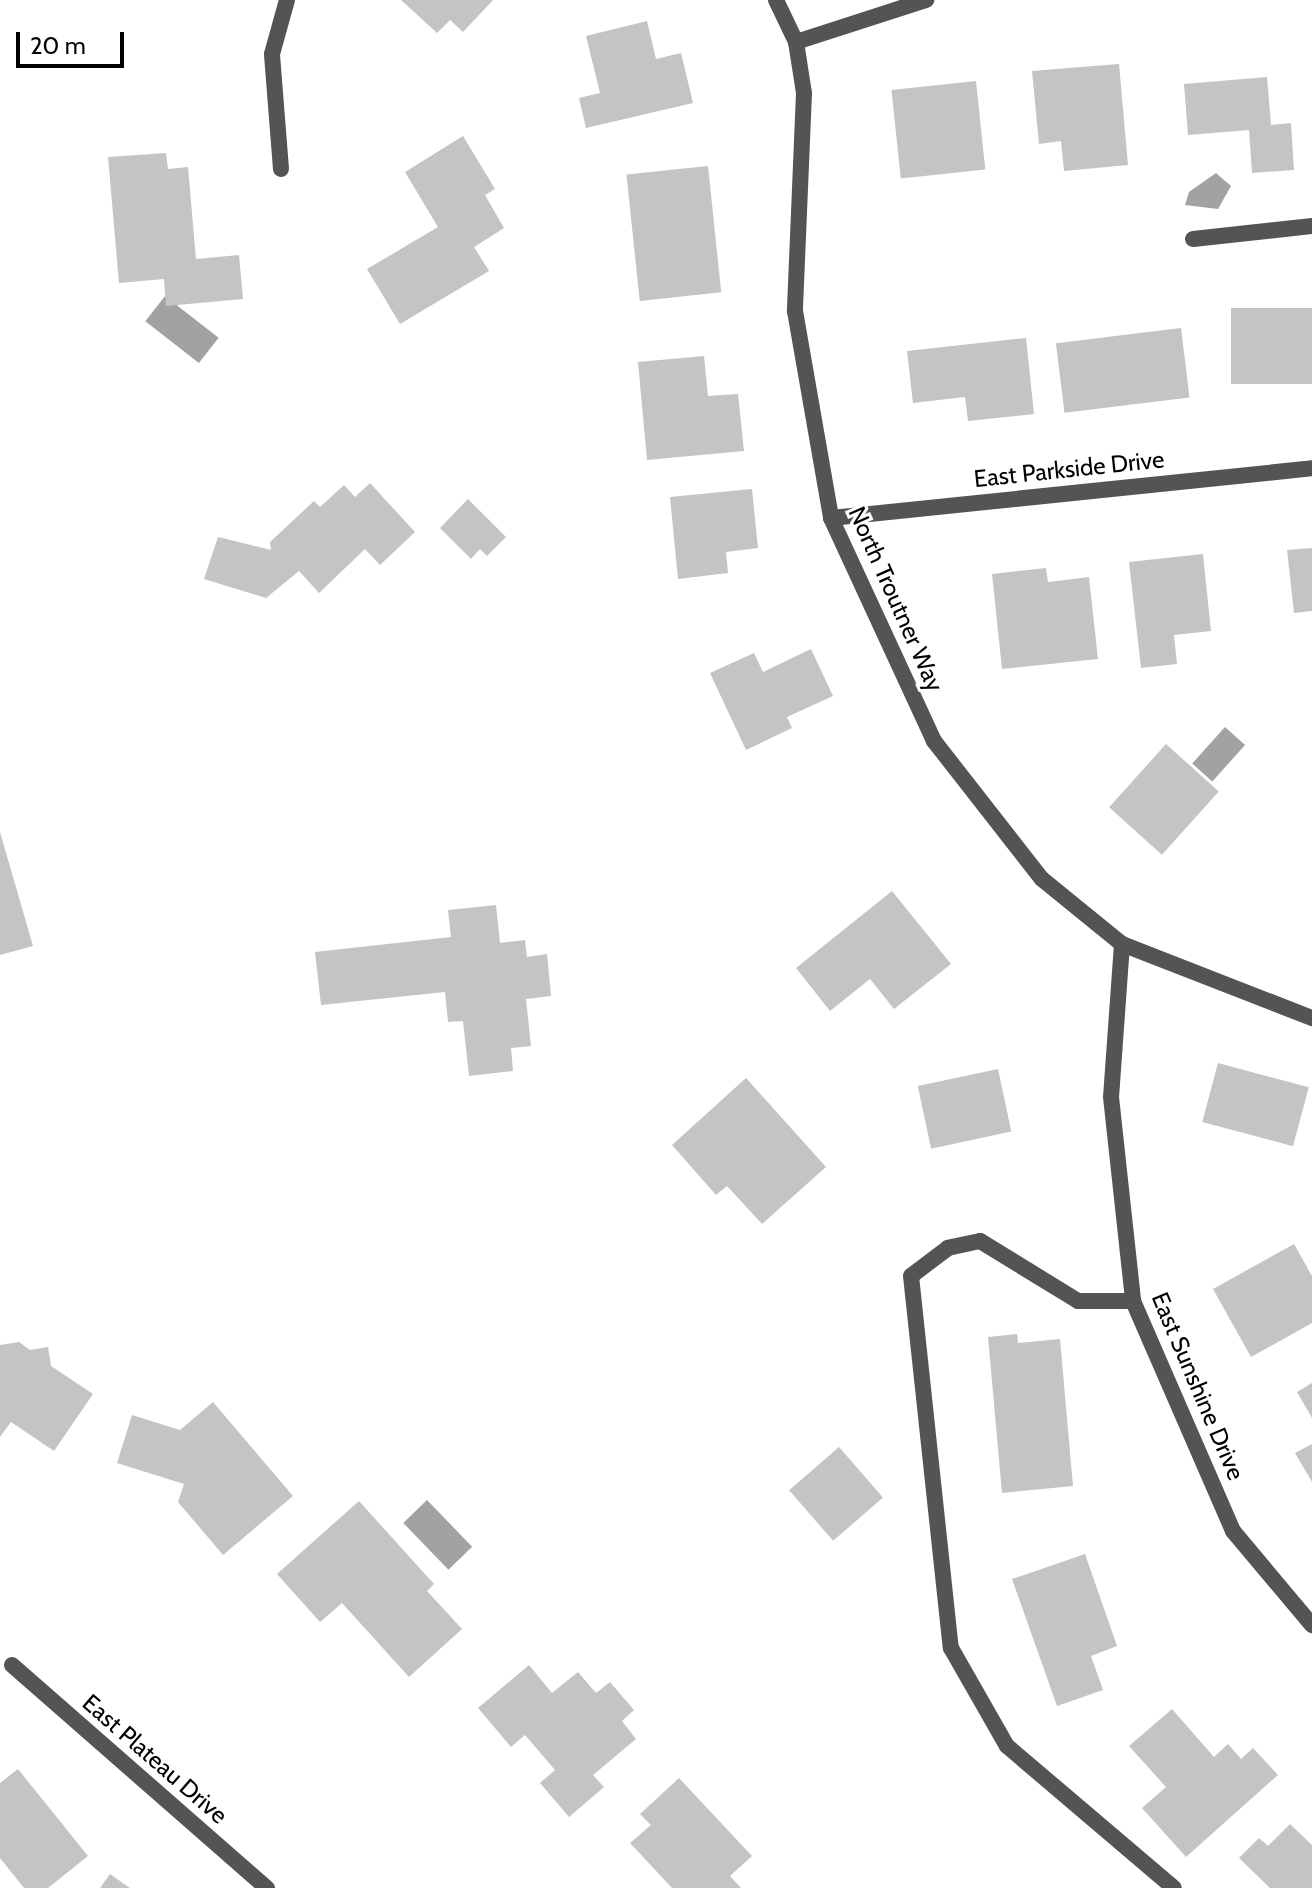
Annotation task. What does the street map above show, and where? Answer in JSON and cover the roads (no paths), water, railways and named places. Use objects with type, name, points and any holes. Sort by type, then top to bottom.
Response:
[{"type":"street","points":[[281,169],[272,54],[287,0]]},
{"type":"street","name":"North Troutner Way","points":[[776,0],[796,42],[804,93],[795,311],[831,518],[934,741],[1042,879],[1122,944],[1312,1018]]},
{"type":"street","points":[[796,42],[926,0]]},
{"type":"street","points":[[1193,239],[1312,226]]},
{"type":"street","name":"East Parkside Drive","points":[[831,518],[1312,468]]},
{"type":"street","name":"East Sunshine Drive","points":[[1122,944],[1111,1097],[1133,1301],[1233,1531],[1312,1625]]},
{"type":"street","points":[[1133,1301],[1078,1301],[980,1241],[948,1248],[911,1276],[951,1648],[1007,1746],[1174,1888]]},
{"type":"street","name":"East Plateau Drive","points":[[12,1665],[267,1888]]}]
